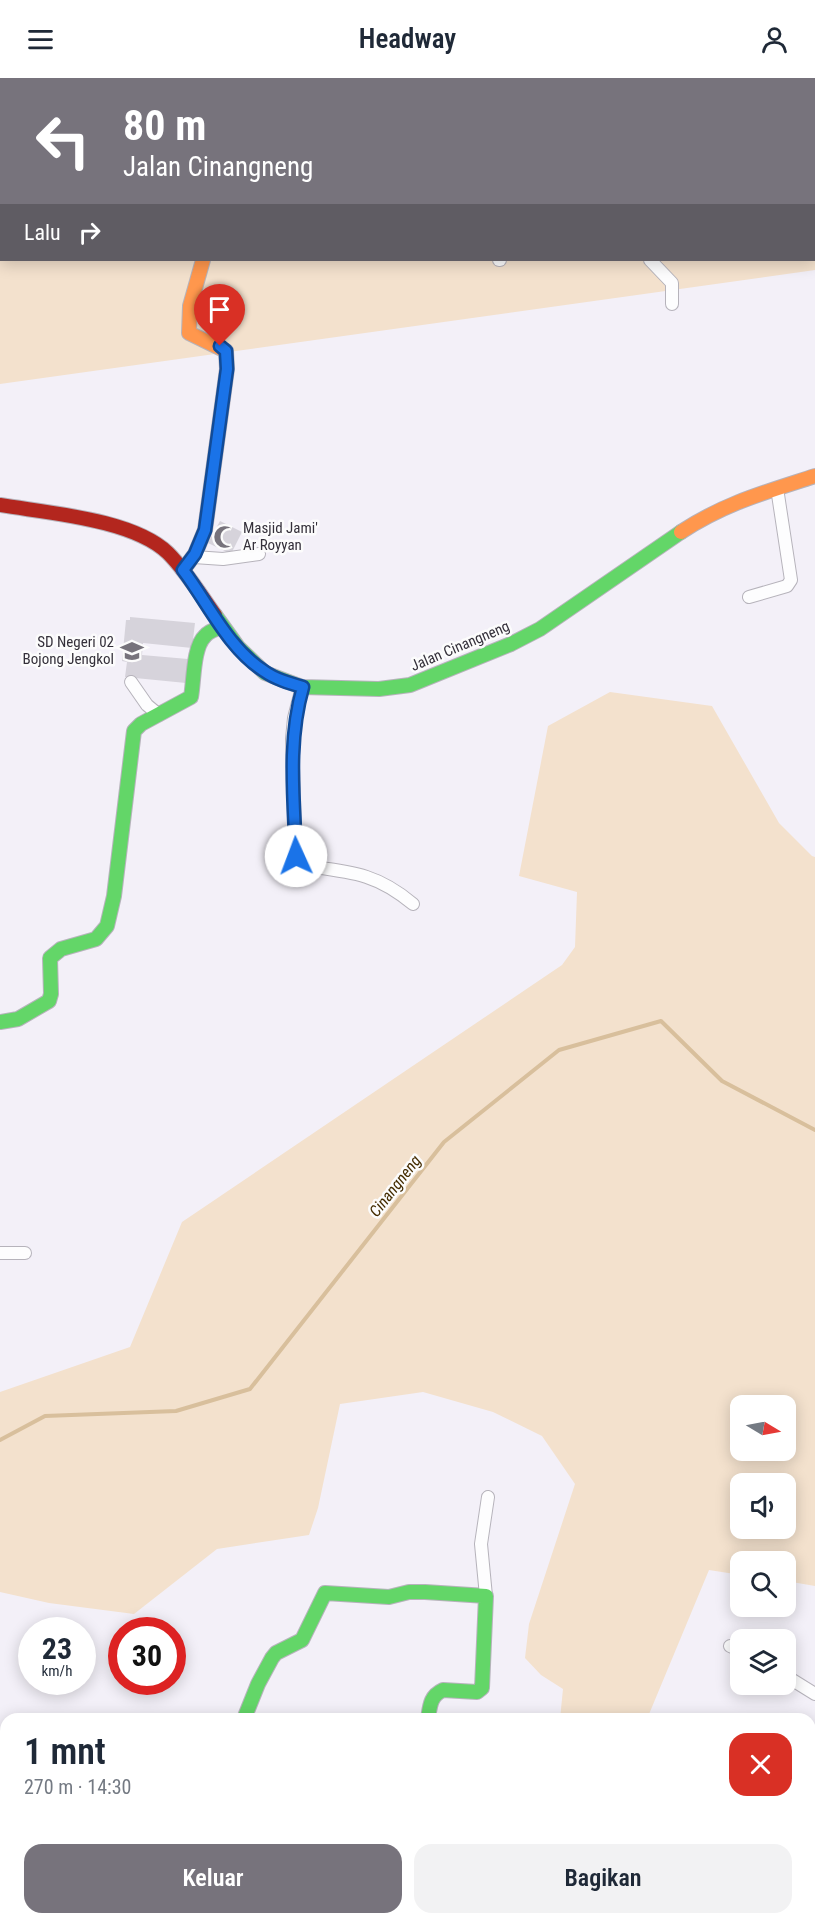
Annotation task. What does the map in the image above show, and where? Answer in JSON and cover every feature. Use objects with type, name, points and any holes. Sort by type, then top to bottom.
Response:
[{"type":"street","points":[[183,570],[194,557],[205,530],[227,369],[226,351],[220,346],[189,333],[194,289],[203,261]]},
{"type":"street","points":[[651,261],[672,283],[672,304]]},
{"type":"street","name":"Jalan Cinangneng","points":[[0,505],[78,518],[126,529],[166,551],[183,570],[238,647],[265,673],[303,687],[379,689],[410,686],[502,648],[540,629],[665,541],[707,515],[733,503],[815,476]]},
{"type":"street","points":[[749,597],[787,586],[791,580],[777,488]]},
{"type":"street","points":[[194,557],[223,559],[260,554]]},
{"type":"street","points":[[0,1022],[18,1019],[48,1000],[51,994],[50,958],[53,953],[61,948],[93,941],[102,933],[108,921],[114,896],[134,731],[137,727],[191,697],[195,685],[200,641],[207,633],[222,627]]},
{"type":"street","points":[[131,682],[147,705],[159,715]]},
{"type":"street","points":[[303,687],[294,718],[292,739],[296,856],[299,863],[305,866],[367,875],[397,890],[413,904]]},
{"type":"street","points":[[0,1253],[26,1253]]},
{"type":"street","points":[[429,1713],[433,1695],[438,1692],[443,1690],[477,1692],[482,1688],[486,1596],[481,1544],[488,1497]]},
{"type":"street","points":[[247,1713],[270,1660],[278,1652],[302,1640],[325,1593],[389,1597],[409,1592],[425,1592],[486,1596]]},
{"type":"street","points":[[796,1682],[815,1694]]},
{"type":"shaded area","points":[[0,261],[815,261],[815,270],[0,384]]},
{"type":"shaded area","points":[[610,692],[712,706],[779,823],[815,857],[815,1586],[796,1583],[796,1551],[730,1551],[730,1573],[709,1570],[649,1713],[561,1713],[563,1689],[541,1675],[525,1658],[529,1624],[575,1484],[542,1436],[493,1412],[423,1392],[340,1404],[318,1508],[309,1535],[217,1549],[134,1614],[49,1603],[0,1592],[0,1392],[130,1347],[182,1222],[562,965],[575,947],[577,892],[519,876],[548,726]]},
{"type":"building","name":"Masjid Jami' Ar Royyan","points":[[220,521],[242,532],[231,554],[208,543]]},
{"type":"building","name":"SD Negeri 02 Bojong Jengkol","points":[[130,617],[195,623],[192,648],[143,643],[142,655],[188,659],[186,683],[125,677],[127,662],[122,661],[126,620],[130,620]]},
{"type":"waterway","name":"Cinangneng","points":[[0,1440],[45,1416],[176,1411],[250,1389],[444,1142],[559,1050],[661,1021],[722,1081],[815,1130]]},
{"type":"traffic: fast","points":[[215,615],[238,647],[265,673],[302,687],[379,689],[410,685],[511,644],[540,629],[681,532]]},
{"type":"traffic: fast","points":[[0,1022],[18,1019],[49,1001],[51,994],[50,958],[61,949],[96,939],[107,926],[114,896],[134,731],[141,724],[191,697],[196,656],[201,641],[208,633],[222,627]]},
{"type":"traffic: fast","points":[[246,1713],[272,1658],[276,1653],[302,1640],[325,1593],[389,1597],[409,1592],[425,1592],[486,1596],[482,1688],[477,1692],[443,1690],[435,1695],[429,1713]]},
{"type":"traffic: slow","points":[[183,570],[195,554],[205,530],[227,369],[226,351],[189,333],[190,306],[203,261]]},
{"type":"traffic: slow","points":[[681,532],[730,506],[815,476]]},
{"type":"traffic: jam","points":[[0,505],[88,519],[134,532],[168,553],[181,567],[215,615]]},
{"type":"place","name":"Masjid Jami' Ar Royyan","points":[[225,537]]},
{"type":"place","name":"SD Negeri 02 Bojong Jengkol","points":[[132,651]]},
{"type":"route","points":[[220,346],[226,351],[227,369],[205,530],[195,554],[183,570],[201,593],[222,627],[255,665],[265,673],[303,687],[294,718],[292,739],[296,856]]}]
